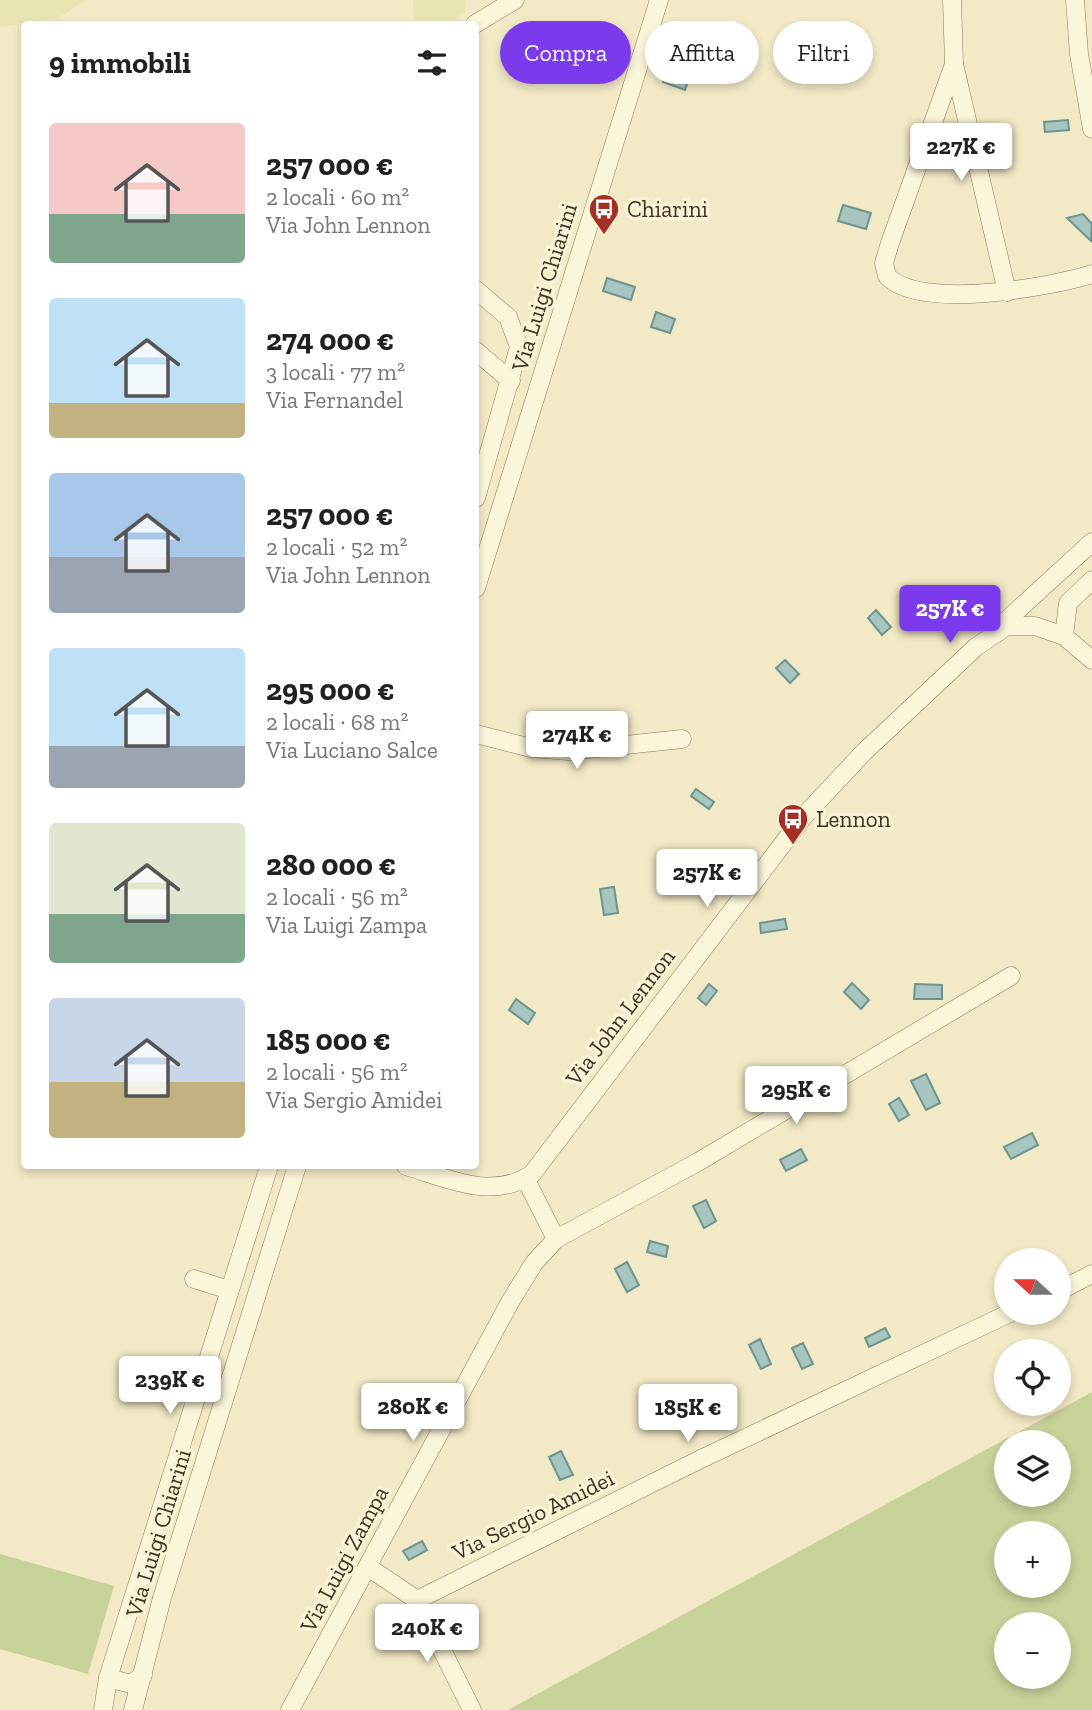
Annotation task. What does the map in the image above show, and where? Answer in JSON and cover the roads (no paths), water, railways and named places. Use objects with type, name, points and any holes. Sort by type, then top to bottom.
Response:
[{"type":"street","points":[[479,22],[515,0]]},
{"type":"street","name":"Via Luigi Chiarini","points":[[479,579],[659,0]]},
{"type":"street","points":[[952,0],[954,64],[1007,292]]},
{"type":"street","points":[[1075,0],[1079,54],[1092,129]]},
{"type":"street","points":[[954,64],[893,232],[884,267],[893,281],[923,289],[970,294],[1047,287],[1092,274]]},
{"type":"street","points":[[479,292],[504,313],[515,331],[518,353],[479,488]]},
{"type":"street","points":[[479,354],[512,381]]},
{"type":"street","name":"Via John Lennon","points":[[417,1169],[485,1187],[507,1185],[525,1178],[547,1158],[809,810],[864,752],[1092,542]]},
{"type":"street","points":[[1064,636],[1067,606],[1092,580]]},
{"type":"street","points":[[995,632],[1020,625],[1064,636],[1092,660]]},
{"type":"street","points":[[479,735],[531,748],[569,751],[682,739]]},
{"type":"street","name":"Via Luigi Zampa","points":[[290,1710],[517,1290],[534,1263],[556,1239],[698,1162],[1012,976]]},
{"type":"street","points":[[105,1709],[108,1678],[268,1169]]},
{"type":"street","name":"Via Luigi Chiarini","points":[[133,1710],[162,1598],[296,1169]]},
{"type":"street","points":[[525,1178],[556,1239]]},
{"type":"street","points":[[1071,1285],[1092,1274]]},
{"type":"street","points":[[194,1279],[229,1290]]},
{"type":"street","name":"Via Sergio Amidei","points":[[417,1600],[703,1458],[994,1321]]},
{"type":"street","points":[[368,1567],[417,1600],[472,1710]]},
{"type":"street","points":[[108,1678],[131,1684],[143,1675]]},
{"type":"water","points":[[668,84],[687,84],[685,90]]},
{"type":"water","points":[[1068,120],[1069,130],[1045,132],[1044,122]]},
{"type":"water","points":[[843,205],[871,213],[866,229],[838,221]]},
{"type":"water","points":[[1083,214],[1092,224],[1091,241],[1067,218]]},
{"type":"water","points":[[607,278],[635,287],[631,300],[603,291]]},
{"type":"water","points":[[656,312],[675,319],[670,333],[651,327]]},
{"type":"water","points":[[876,610],[891,627],[882,635],[868,618]]},
{"type":"water","points":[[785,660],[799,674],[790,683],[776,668]]},
{"type":"water","points":[[696,789],[714,802],[709,809],[691,796]]},
{"type":"water","points":[[614,887],[618,913],[604,915],[600,889]]},
{"type":"water","points":[[785,919],[787,929],[761,933],[760,923]]},
{"type":"water","points":[[852,983],[869,1000],[861,1009],[844,992]]},
{"type":"water","points":[[709,984],[717,991],[706,1005],[698,998]]},
{"type":"water","points":[[915,984],[942,985],[942,999],[914,999]]},
{"type":"water","points":[[516,999],[535,1013],[528,1024],[509,1010]]},
{"type":"water","points":[[926,1074],[940,1103],[926,1110],[911,1081]]},
{"type":"water","points":[[899,1098],[909,1115],[899,1121],[889,1104]]},
{"type":"water","points":[[1032,1133],[1038,1145],[1011,1159],[1004,1147]]},
{"type":"water","points":[[801,1149],[807,1160],[786,1171],[780,1160]]},
{"type":"water","points":[[706,1200],[716,1221],[704,1228],[693,1206]]},
{"type":"water","points":[[650,1241],[668,1246],[666,1257],[647,1252]]},
{"type":"water","points":[[627,1262],[639,1285],[627,1292],[615,1269]]},
{"type":"water","points":[[885,1328],[890,1337],[869,1347],[865,1338]]},
{"type":"water","points":[[760,1339],[771,1364],[761,1369],[749,1345]]},
{"type":"water","points":[[803,1343],[813,1364],[802,1369],[792,1348]]},
{"type":"water","points":[[668,1404],[689,1414],[683,1424],[663,1414]]},
{"type":"water","points":[[561,1451],[573,1475],[560,1480],[549,1457]]},
{"type":"water","points":[[422,1541],[427,1550],[409,1560],[403,1551]]},
{"type":"place","name":"Chiarini","points":[[604,236]]},
{"type":"place","name":"Lennon","points":[[793,846]]}]
